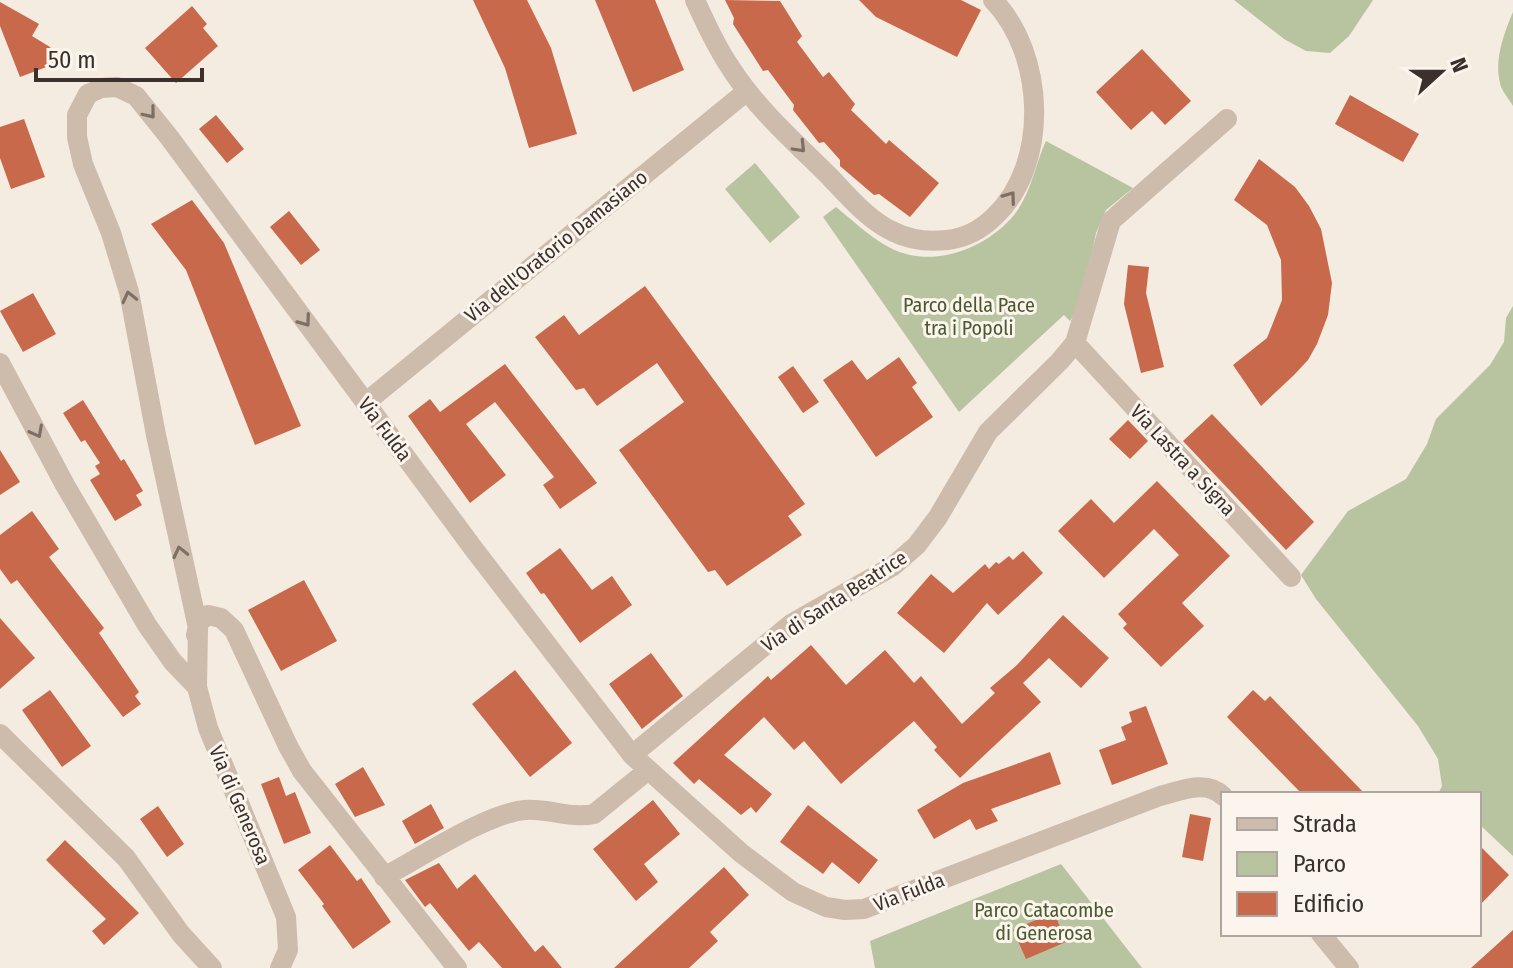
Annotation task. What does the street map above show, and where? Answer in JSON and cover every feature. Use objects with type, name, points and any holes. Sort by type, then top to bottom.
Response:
[{"type":"street","points":[[695,0],[725,59],[747,91],[841,188],[885,228],[922,240],[948,240],[963,236],[988,222],[1011,198],[1024,175],[1031,149],[1033,110],[1028,67],[1015,31],[993,0]]},
{"type":"street","name":"Via Fulda","points":[[197,687],[198,628],[129,292],[105,216],[79,150],[77,115],[88,94],[101,88],[127,90],[142,103],[632,755],[741,853],[793,892],[826,907],[864,909],[1160,796],[1202,786],[1217,789],[1221,794]]},
{"type":"street","name":"Via dell'Oratorio Damasiano","points":[[365,403],[747,91]]},
{"type":"street","name":"Via di Santa Beatrice","points":[[632,755],[791,624],[893,566],[911,550],[938,517],[988,432],[1075,343],[1111,221],[1227,119]]},
{"type":"street","name":"Via Lastra a Signa","points":[[1075,343],[1291,577]]},
{"type":"street","name":"Via di Generosa","points":[[0,363],[65,485],[165,651],[197,687],[208,728],[286,917],[288,950],[280,968]]},
{"type":"street","points":[[165,651],[176,659],[186,657],[193,649],[202,618],[214,615],[234,630],[302,771],[457,968]]},
{"type":"street","points":[[0,734],[126,858],[181,934],[212,968]]},
{"type":"street","points":[[384,877],[494,817],[526,809],[583,817],[594,814],[647,771]]},
{"type":"street","points":[[1323,936],[1349,968]]},
{"type":"green space","points":[[1234,0],[1373,0],[1349,36],[1330,53],[1306,51],[1284,39]]},
{"type":"green space","points":[[1513,12],[1513,106],[1503,92],[1498,65],[1503,38]]},
{"type":"green space","name":"Parco della Pace tra i Popoli","points":[[1046,141],[1133,188],[1106,210],[1096,233],[1082,301],[1070,321],[1064,315],[959,412],[823,217],[836,207],[872,237],[901,253],[936,256],[954,253],[987,239],[1014,215],[1029,189]]},
{"type":"green space","points":[[755,163],[800,217],[770,243],[725,189]]},
{"type":"green space","points":[[1513,306],[1513,856],[1481,826],[1481,792],[1439,792],[1442,786],[1438,759],[1418,726],[1316,599],[1301,575],[1348,511],[1406,479],[1427,444],[1436,419],[1490,365],[1504,342],[1506,318]]},
{"type":"green space","name":"Parco Catacombe di Generosa","points":[[1061,864],[1142,968],[875,968],[870,941]]},
{"type":"building","points":[[473,0],[527,0],[551,48],[577,134],[529,148],[505,68]]},
{"type":"building","points":[[595,0],[655,0],[684,70],[633,92]]},
{"type":"building","points":[[725,0],[780,1],[802,36],[797,42],[823,77],[829,72],[855,104],[851,110],[886,144],[889,140],[939,183],[910,217],[879,194],[874,195],[840,166],[840,160],[824,142],[819,143],[793,110],[794,105],[768,70],[763,71],[733,24],[734,18]]},
{"type":"building","points":[[859,0],[961,0],[981,10],[957,57],[876,17]]},
{"type":"building","points":[[0,2],[39,24],[32,36],[50,47],[57,63],[20,77],[0,26]]},
{"type":"building","points":[[192,6],[207,24],[203,28],[218,46],[176,83],[145,48]]},
{"type":"building","points":[[1142,49],[1191,101],[1165,125],[1152,111],[1131,130],[1096,92]]},
{"type":"building","points":[[1350,95],[1419,134],[1403,162],[1335,124]]},
{"type":"building","points":[[216,115],[244,149],[227,163],[199,129]]},
{"type":"building","points":[[24,119],[45,177],[11,189],[0,158],[0,127]]},
{"type":"building","points":[[1259,159],[1295,187],[1309,206],[1321,229],[1332,283],[1328,315],[1308,360],[1261,406],[1233,365],[1267,338],[1282,300],[1281,260],[1267,225],[1234,200]]},
{"type":"building","points":[[192,200],[224,243],[301,426],[255,445],[186,270],[151,224]]},
{"type":"building","points":[[289,211],[320,250],[301,265],[270,227]]},
{"type":"building","points":[[1128,265],[1149,267],[1146,293],[1164,367],[1141,373],[1124,304]]},
{"type":"building","points":[[645,286],[805,504],[788,516],[802,535],[727,586],[715,570],[708,572],[619,450],[684,402],[657,363],[597,406],[584,388],[576,390],[535,337],[564,315],[579,335]]},
{"type":"building","points":[[33,293],[56,334],[23,352],[0,311]]},
{"type":"building","points":[[899,357],[917,383],[912,387],[933,417],[876,457],[823,380],[852,360],[867,380]]},
{"type":"building","points":[[505,364],[597,483],[560,509],[543,485],[554,477],[495,402],[466,424],[506,475],[470,503],[408,416],[430,399],[440,412]]},
{"type":"building","points":[[793,366],[819,402],[803,413],[778,377]]},
{"type":"building","points":[[83,400],[143,491],[136,495],[142,505],[115,521],[90,480],[100,474],[95,466],[100,463],[85,440],[81,442],[63,413]]},
{"type":"building","points":[[1212,414],[1314,522],[1286,550],[1183,441]]},
{"type":"building","points":[[1128,420],[1148,441],[1130,459],[1109,439]]},
{"type":"building","points":[[0,450],[20,482],[0,495]]},
{"type":"building","points":[[1157,481],[1230,556],[1182,603],[1204,626],[1161,667],[1123,628],[1127,624],[1118,614],[1179,555],[1154,529],[1104,578],[1058,531],[1091,499],[1114,523]]},
{"type":"building","points":[[32,511],[59,549],[49,557],[104,628],[99,633],[139,692],[135,696],[141,704],[123,717],[17,580],[11,584],[0,569],[0,535]]},
{"type":"building","points":[[560,548],[592,590],[612,576],[632,605],[580,643],[526,573]]},
{"type":"building","points":[[1023,551],[1043,573],[998,615],[987,603],[944,653],[897,613],[931,574],[953,593],[985,564],[989,569],[1009,556],[1013,560]]},
{"type":"building","points":[[304,580],[337,641],[281,671],[248,610]]},
{"type":"building","points":[[1063,615],[1109,658],[1081,688],[1049,658],[1023,683],[1041,702],[960,778],[934,750],[937,747],[914,721],[841,784],[804,741],[794,750],[764,717],[724,755],[772,794],[756,813],[751,807],[741,815],[699,779],[694,784],[673,763],[768,676],[771,680],[811,645],[846,685],[885,650],[914,683],[921,676],[962,724],[995,693],[990,688],[1017,665]]},
{"type":"building","points":[[0,618],[35,658],[0,689]]},
{"type":"building","points":[[651,653],[683,696],[642,729],[609,684]]},
{"type":"building","points":[[515,670],[572,743],[530,777],[472,704]]},
{"type":"building","points":[[50,690],[91,746],[62,767],[22,710]]},
{"type":"building","points":[[1253,690],[1265,701],[1270,696],[1363,792],[1300,792],[1227,717]]},
{"type":"building","points":[[1146,706],[1168,764],[1112,785],[1099,750],[1126,740],[1121,727],[1132,722],[1129,712]]},
{"type":"building","points":[[1050,752],[1061,784],[991,809],[998,821],[976,830],[970,819],[934,839],[917,810],[963,783]]},
{"type":"building","points":[[363,767],[385,805],[355,817],[335,784]]},
{"type":"building","points":[[279,777],[286,796],[295,792],[311,833],[284,844],[261,784]]},
{"type":"building","points":[[653,800],[680,834],[644,864],[658,882],[636,901],[593,849]]},
{"type":"building","points":[[431,804],[444,828],[415,844],[402,821]]},
{"type":"building","points":[[808,805],[878,860],[859,884],[832,862],[823,874],[780,842]]},
{"type":"building","points":[[158,806],[184,844],[167,857],[140,819]]},
{"type":"building","points":[[1190,814],[1211,818],[1203,861],[1182,857]]},
{"type":"building","points":[[65,840],[139,913],[104,945],[92,931],[106,919],[46,860]]},
{"type":"building","points":[[330,845],[357,881],[361,878],[391,922],[353,949],[298,870]]},
{"type":"building","points":[[1481,847],[1509,875],[1481,904]]},
{"type":"building","points":[[439,863],[457,889],[475,874],[535,952],[543,945],[562,968],[502,968],[479,942],[469,951],[430,903],[425,907],[405,880]]},
{"type":"building","points":[[724,867],[749,895],[710,932],[718,941],[689,968],[614,968]]},
{"type":"building","points":[[1054,912],[1066,942],[1026,959],[1013,930]]},
{"type":"building","points":[[1513,930],[1513,968],[1471,968]]}]
